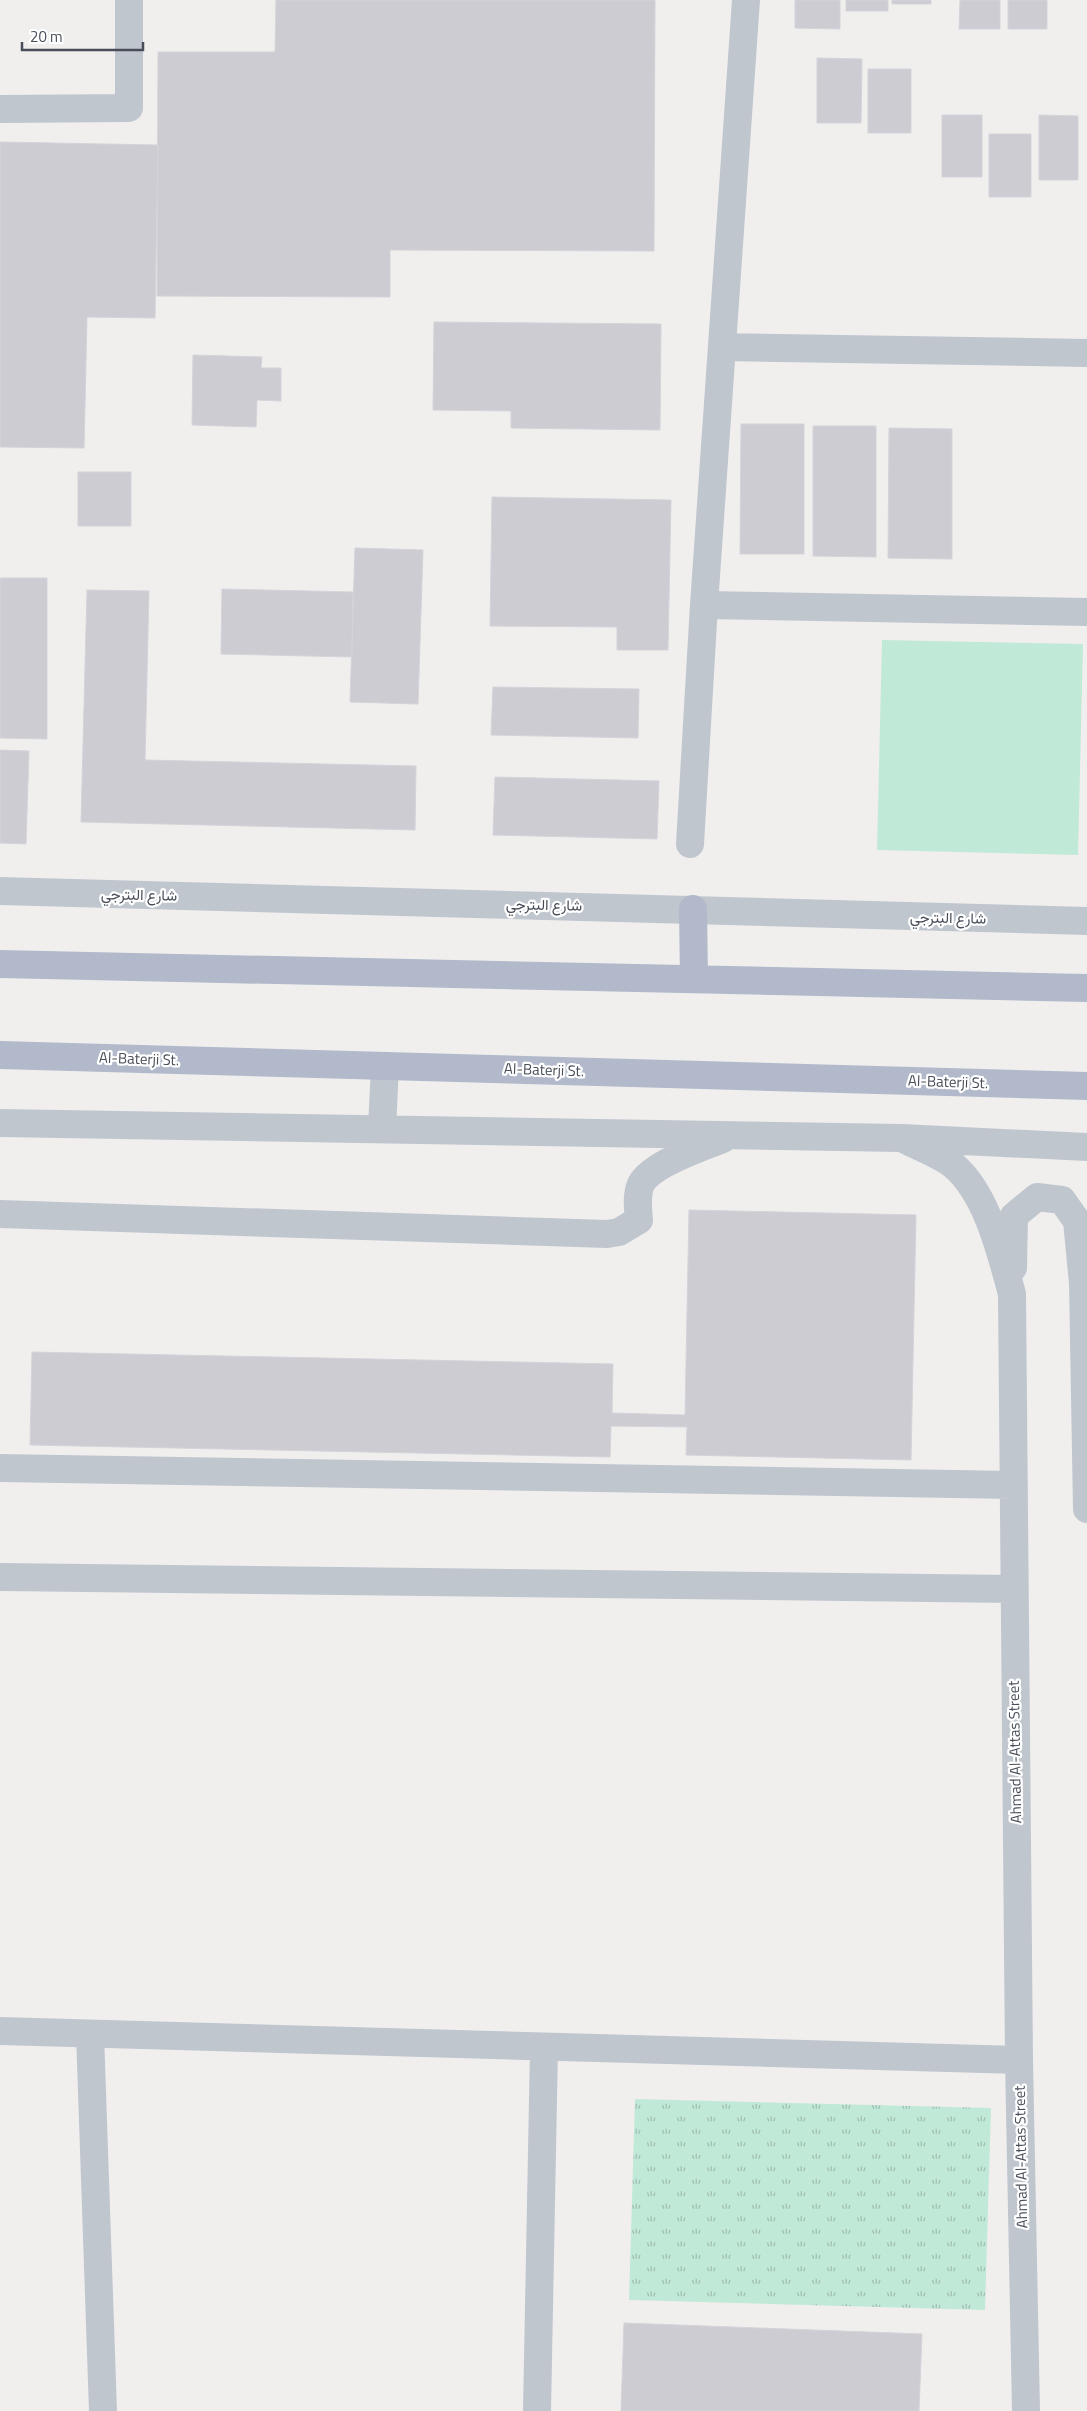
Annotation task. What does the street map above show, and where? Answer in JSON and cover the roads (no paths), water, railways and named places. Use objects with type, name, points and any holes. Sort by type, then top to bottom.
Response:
[{"type":"main road","points":[[693,909],[694,979]]},
{"type":"main road","points":[[0,964],[1087,988]]},
{"type":"main road","name":"Al-Baterji St.","points":[[0,1055],[1087,1086]]},
{"type":"street","points":[[0,109],[129,108],[129,0]]},
{"type":"street","points":[[690,844],[704,605],[746,0]]},
{"type":"street","points":[[722,347],[1087,354]]},
{"type":"street","points":[[704,605],[1087,612]]},
{"type":"street","name":"شارع البترجي","points":[[0,891],[693,909],[880,917],[1087,921]]},
{"type":"street","points":[[382,1128],[385,1066]]},
{"type":"street","points":[[0,1123],[902,1138],[1087,1147]]},
{"type":"street","points":[[0,1214],[608,1234],[619,1232],[639,1220],[638,1195],[641,1183],[649,1175],[680,1157],[735,1135]]},
{"type":"street","name":"Ahmad Al-Attas Street","points":[[902,1138],[953,1165],[975,1190],[998,1244],[1012,1294],[1019,2060],[1026,2411]]},
{"type":"street","points":[[1012,1294],[1014,1216],[1037,1197],[1062,1200],[1077,1221],[1083,1283],[1087,1508]]},
{"type":"street","points":[[1083,1283],[1087,1241],[1084,1206],[1087,1202]]},
{"type":"street","points":[[0,1468],[1013,1485]]},
{"type":"street","points":[[0,1577],[1014,1588]]},
{"type":"street","points":[[0,2031],[1019,2060]]},
{"type":"street","points":[[90,2034],[103,2411]]},
{"type":"street","points":[[536,2411],[544,2046]]}]
